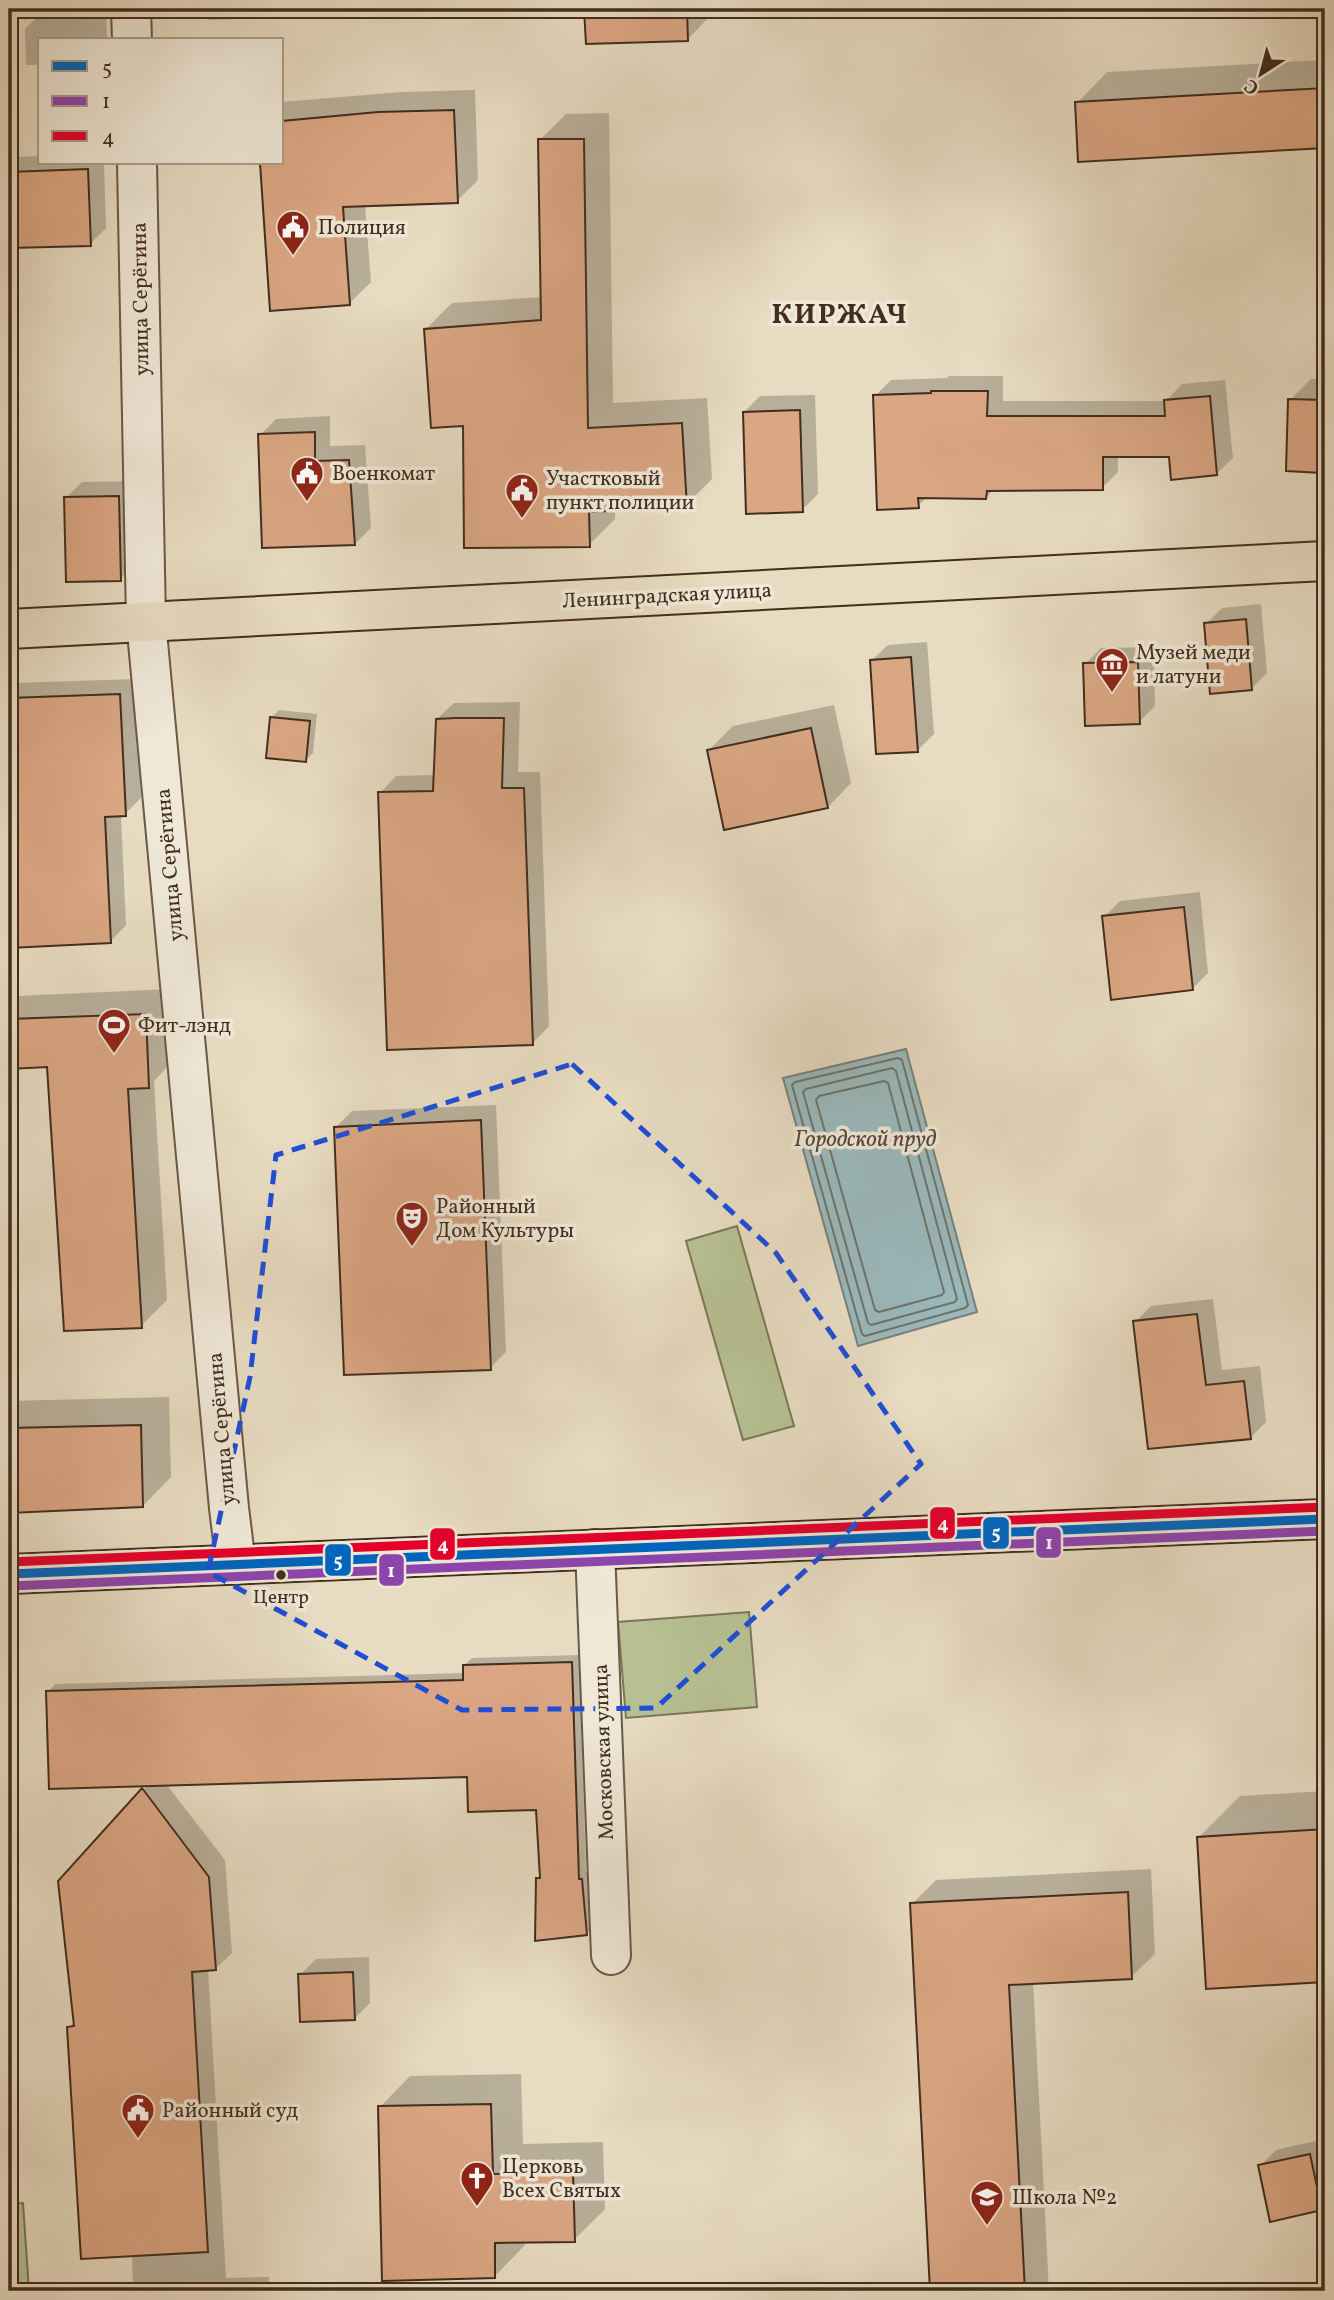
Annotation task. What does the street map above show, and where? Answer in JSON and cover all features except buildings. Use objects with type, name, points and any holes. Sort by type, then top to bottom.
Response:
[{"type":"main road","name":"Ленинградская улица","points":[[9,629],[1325,561]]},
{"type":"street","points":[[131,9],[132,38]]},
{"type":"street","name":"улица Серёгина","points":[[137,164],[146,621],[236,1565]]},
{"type":"street","points":[[9,1574],[1325,1520]]},
{"type":"street","name":"Московская улица","points":[[595,1549],[611,1955]]},
{"type":"highlighted area","points":[[572,1064],[776,1253],[921,1464],[656,1708],[462,1710],[208,1572],[250,1377],[276,1155]]},
{"type":"green space","points":[[737,1226],[794,1426],[743,1440],[686,1241]]},
{"type":"green space","points":[[749,1612],[757,1707],[626,1718],[618,1622]]},
{"type":"green space","points":[[9,1908],[15,2071],[9,2071]]},
{"type":"green space","points":[[23,2203],[29,2291],[9,2291],[9,2204]]},
{"type":"water","name":"Городской пруд","points":[[906,1049],[977,1312],[858,1346],[783,1078]]},
{"type":"transit line","name":"4","points":[[9,1562],[1324,1507]]},
{"type":"transit line","name":"5","points":[[9,1574],[1325,1519]]},
{"type":"transit line","name":"1","points":[[10,1586],[1325,1531]]},
{"type":"place","name":"Полиция","points":[[293,257]]},
{"type":"place","name":"Военкомат","points":[[307,503]]},
{"type":"place","name":"Участковый пункт полиции","points":[[522,520]]},
{"type":"place","name":"Музей меди и латуни","points":[[1112,694]]},
{"type":"place","name":"Фит-лэнд","points":[[114,1055]]},
{"type":"place","name":"Районный Дом Культуры","points":[[412,1248]]},
{"type":"place","name":"Центр","points":[[281,1575]]},
{"type":"place","name":"Районный суд","points":[[138,2140]]},
{"type":"place","name":"Церковь Всех Святых","points":[[477,2208]]},
{"type":"place","name":"Школа №2","points":[[987,2227]]},
{"type":"district","name":"КИРЖАЧ","points":[[840,313]]}]
